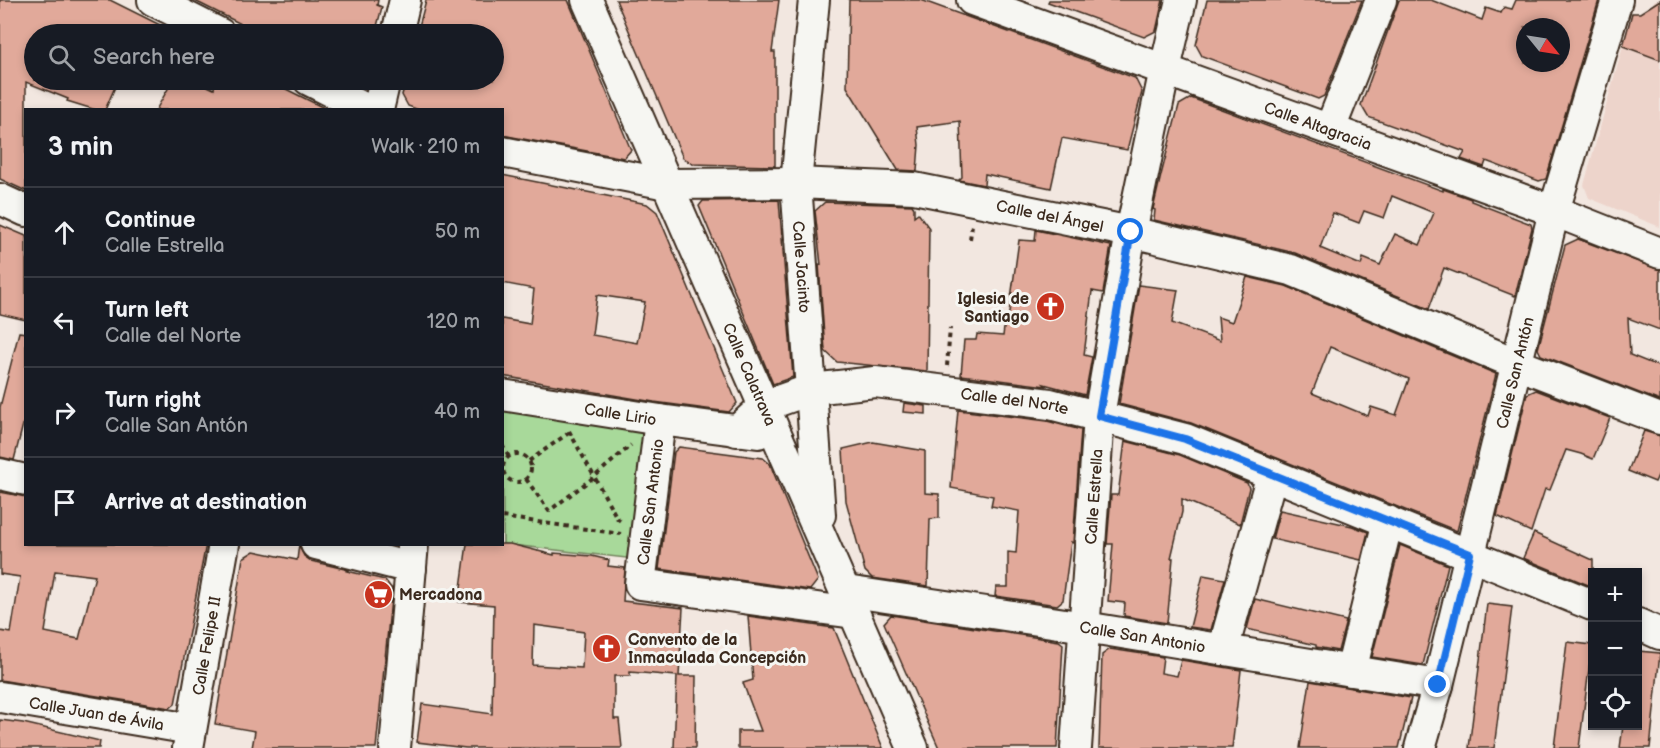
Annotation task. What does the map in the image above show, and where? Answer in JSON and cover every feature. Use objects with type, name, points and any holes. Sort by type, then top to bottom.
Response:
[{"type":"street","points":[[153,0],[200,24]]},
{"type":"street","points":[[399,24],[405,0]]},
{"type":"street","name":"Calle Calatrava","points":[[587,0],[913,748]]},
{"type":"street","name":"Calle Jacinto","points":[[813,0],[796,183],[821,536]]},
{"type":"street","name":"Calle Altagracia","points":[[972,0],[1554,211],[1660,253]]},
{"type":"street","name":"Calle Estrella","points":[[1076,748],[1099,416],[1131,232],[1181,0]]},
{"type":"street","points":[[1330,129],[1381,0]]},
{"type":"street","name":"Calle San Antón","points":[[1420,748],[1438,685],[1554,211],[1617,0]]},
{"type":"street","points":[[329,90],[364,108]]},
{"type":"street","points":[[378,108],[383,90]]},
{"type":"street","name":"Calle del Ángel","points":[[504,152],[667,184],[796,183],[914,188],[1131,232],[1291,270],[1517,364],[1660,419]]},
{"type":"street","points":[[0,199],[24,210]]},
{"type":"street","name":"Calle del Norte","points":[[764,406],[812,388],[875,382],[1050,404],[1185,439],[1588,603]]},
{"type":"street","name":"Calle Lirio","points":[[504,395],[777,436]]},
{"type":"street","points":[[737,431],[764,406]]},
{"type":"street","name":"Calle San Antonio","points":[[660,420],[640,584],[850,602],[1085,627],[1438,685]]},
{"type":"street","points":[[0,474],[24,480]]},
{"type":"street","points":[[1223,650],[1272,474]]},
{"type":"street","points":[[1351,671],[1388,521]]},
{"type":"street","name":"Calle Felipe II","points":[[189,739],[224,546]]},
{"type":"street","points":[[332,546],[412,556],[395,748]]},
{"type":"street","points":[[1642,626],[1660,634]]},
{"type":"street","name":"Calle Juan de Ávila","points":[[0,697],[189,739]]},
{"type":"path","points":[[946,390],[950,328]]},
{"type":"path","points":[[553,403],[616,518],[645,537]]},
{"type":"path","points":[[530,461],[600,411]]},
{"type":"path","points":[[526,479],[549,511],[594,477],[633,443]]},
{"type":"path","points":[[504,449],[508,457]]},
{"type":"path","points":[[504,464],[513,454],[522,454],[530,461],[531,467],[526,479]]},
{"type":"path","points":[[504,469],[507,477],[513,481],[526,479]]},
{"type":"path","points":[[504,517],[645,537]]},
{"type":"shaded area","points":[[1655,0],[1660,0],[1660,227],[1589,198],[1584,185],[1632,13],[1640,13],[1651,6]]},
{"type":"green space","points":[[504,402],[645,428],[635,559],[504,544]]},
{"type":"building","points":[[0,0],[110,0],[158,24],[24,24],[26,108],[24,108],[24,190],[0,179]]},
{"type":"building","points":[[193,0],[378,0],[377,5],[382,7],[378,24],[241,24]]},
{"type":"building","points":[[426,0],[568,0],[631,150],[624,158],[504,135],[504,108],[414,108],[408,106],[402,95],[403,90],[504,90],[504,24],[420,24]]},
{"type":"building","points":[[616,0],[779,0],[772,52],[775,52],[775,166],[692,164],[683,158]]},
{"type":"building","points":[[849,0],[921,0],[1135,78],[1142,92],[1127,150],[1062,138],[1051,188],[985,174],[984,185],[959,180],[962,177],[960,121],[917,127],[919,145],[917,171],[898,170],[847,87]]},
{"type":"building","points":[[1049,0],[1163,0],[1156,31],[1144,37],[1048,2]]},
{"type":"building","points":[[1207,0],[1362,0],[1324,96],[1318,99],[1202,56],[1196,45]]},
{"type":"building","points":[[1399,0],[1431,0],[1482,20],[1486,8],[1501,13],[1504,7],[1512,9],[1516,0],[1599,0],[1546,179],[1539,181],[1486,161],[1484,167],[1461,159],[1465,152],[1368,117],[1361,105]]},
{"type":"building","points":[[1660,0],[1660,60],[1623,46],[1632,13],[1640,13]]},
{"type":"building","points":[[46,90],[114,90],[106,108],[90,108],[67,101],[68,99]]},
{"type":"building","points":[[167,90],[288,90],[324,108],[157,108]]},
{"type":"building","points":[[1191,98],[1443,191],[1443,189],[1471,199],[1471,201],[1531,224],[1532,228],[1515,296],[1444,268],[1429,309],[1295,253],[1154,220],[1155,210],[1153,209],[1179,105]],"holes":[[[1392,196],[1434,213],[1420,245],[1395,234],[1380,265],[1363,258],[1361,265],[1320,248],[1333,213],[1359,223],[1364,211],[1384,218]]]},
{"type":"building","points":[[504,175],[647,204],[657,212],[737,403],[729,412],[654,402],[504,376],[504,319],[530,324],[534,289],[504,283]],"holes":[[[597,295],[645,302],[637,343],[592,335]]]},
{"type":"building","points":[[779,200],[793,377],[773,384],[699,206],[703,201]]},
{"type":"building","points":[[825,202],[912,205],[914,216],[918,213],[929,228],[927,371],[837,362],[825,351],[819,264],[821,265],[815,211]]},
{"type":"building","points":[[0,225],[24,235],[24,320],[0,314]]},
{"type":"building","name":"Iglesia de Santiago","points":[[1036,230],[1111,246],[1103,293],[1092,291],[1084,355],[1092,357],[1085,395],[1044,384],[1046,386],[961,375],[964,340],[976,340],[977,334],[1003,336],[1005,320],[1008,320],[1019,240],[1035,241]]},
{"type":"building","points":[[1578,239],[1660,270],[1660,330],[1628,318],[1630,355],[1660,367],[1660,401],[1541,355],[1538,349],[1565,245]]},
{"type":"building","points":[[1247,277],[1286,286],[1496,374],[1457,531],[1191,423],[1119,404],[1139,285],[1178,290],[1172,323],[1220,341],[1218,317],[1232,322]],"holes":[[[1330,347],[1409,379],[1396,415],[1371,407],[1368,416],[1312,393]]]},
{"type":"building","points":[[19,332],[24,333],[24,421],[14,460],[0,457],[0,407]]},
{"type":"building","points":[[1536,390],[1610,418],[1593,459],[1566,450],[1550,490],[1545,489],[1531,532],[1497,516],[1527,394]]},
{"type":"building","points":[[904,403],[926,406],[926,414],[903,412]]},
{"type":"building","points":[[958,410],[1047,421],[1081,430],[1073,543],[1071,542],[1063,600],[1057,605],[995,596],[996,587],[1008,587],[1008,552],[1016,553],[1019,511],[991,506],[993,496],[951,488]]},
{"type":"building","points":[[1644,431],[1660,436],[1660,471],[1655,482],[1628,471]]},
{"type":"building","points":[[1125,441],[1180,455],[1247,483],[1249,488],[1240,524],[1182,499],[1182,512],[1171,558],[1173,558],[1167,623],[1124,616],[1125,603],[1108,601],[1113,544],[1107,544],[1111,495],[1118,495]]},
{"type":"building","points":[[873,442],[925,451],[925,493],[939,494],[939,518],[930,519],[928,586],[872,578],[865,571],[846,501],[843,449]]},
{"type":"building","points":[[679,447],[763,458],[770,464],[818,580],[810,590],[659,569],[674,452]]},
{"type":"building","points":[[0,492],[24,497],[24,546],[206,546],[175,704],[170,708],[0,680],[0,631],[11,633],[20,577],[0,574]],"holes":[[[55,571],[95,576],[79,639],[45,632]]]},
{"type":"building","points":[[1280,510],[1352,526],[1368,532],[1361,560],[1272,539]]},
{"type":"building","points":[[1534,533],[1593,560],[1593,568],[1588,568],[1588,585],[1523,558]]},
{"type":"building","name":"Convento de la Inmaculada Concepción","points":[[510,544],[554,555],[554,553],[592,556],[609,560],[608,566],[625,568],[623,601],[683,608],[679,676],[696,676],[695,748],[674,748],[677,676],[630,672],[630,676],[614,676],[614,719],[619,719],[622,748],[466,748],[417,742],[422,704],[492,714],[494,605],[459,602],[467,546]],"holes":[[[534,625],[584,632],[582,668],[533,665]]]},
{"type":"building","points":[[1400,545],[1448,565],[1423,665],[1372,657]]},
{"type":"building","points":[[300,546],[304,556],[311,561],[385,580],[392,589],[376,748],[252,748],[255,731],[215,724],[243,558],[254,551],[297,560]]},
{"type":"building","points":[[1203,575],[1225,579],[1211,630],[1190,627]]},
{"type":"building","points":[[1255,599],[1346,621],[1338,651],[1247,629]]},
{"type":"building","points":[[1487,604],[1512,607],[1494,748],[1469,748]]},
{"type":"building","points":[[891,615],[1059,641],[1063,644],[1057,748],[939,748],[884,623]]},
{"type":"building","points":[[748,616],[834,628],[883,748],[738,748],[738,731],[761,731],[743,683],[753,680]]},
{"type":"building","points":[[1567,642],[1588,645],[1588,677],[1579,748],[1554,748]]},
{"type":"building","points":[[1110,649],[1163,657],[1161,673],[1177,676],[1181,660],[1241,670],[1232,748],[1099,748],[1102,655]]},
{"type":"building","points":[[1642,651],[1660,653],[1650,748],[1620,748],[1622,730],[1642,730]]},
{"type":"building","points":[[1310,681],[1411,698],[1399,748],[1300,748]]},
{"type":"building","points":[[0,720],[100,741],[99,748],[0,748]]},
{"type":"place","name":"Iglesia de Santiago","points":[[1050,307]]},
{"type":"place","name":"Mercadona","points":[[378,594]]},
{"type":"place","name":"Convento de la Inmaculada Concepción","points":[[607,648]]},
{"type":"route","points":[[1131,232],[1099,416],[1185,439],[1470,554],[1438,685]]}]
